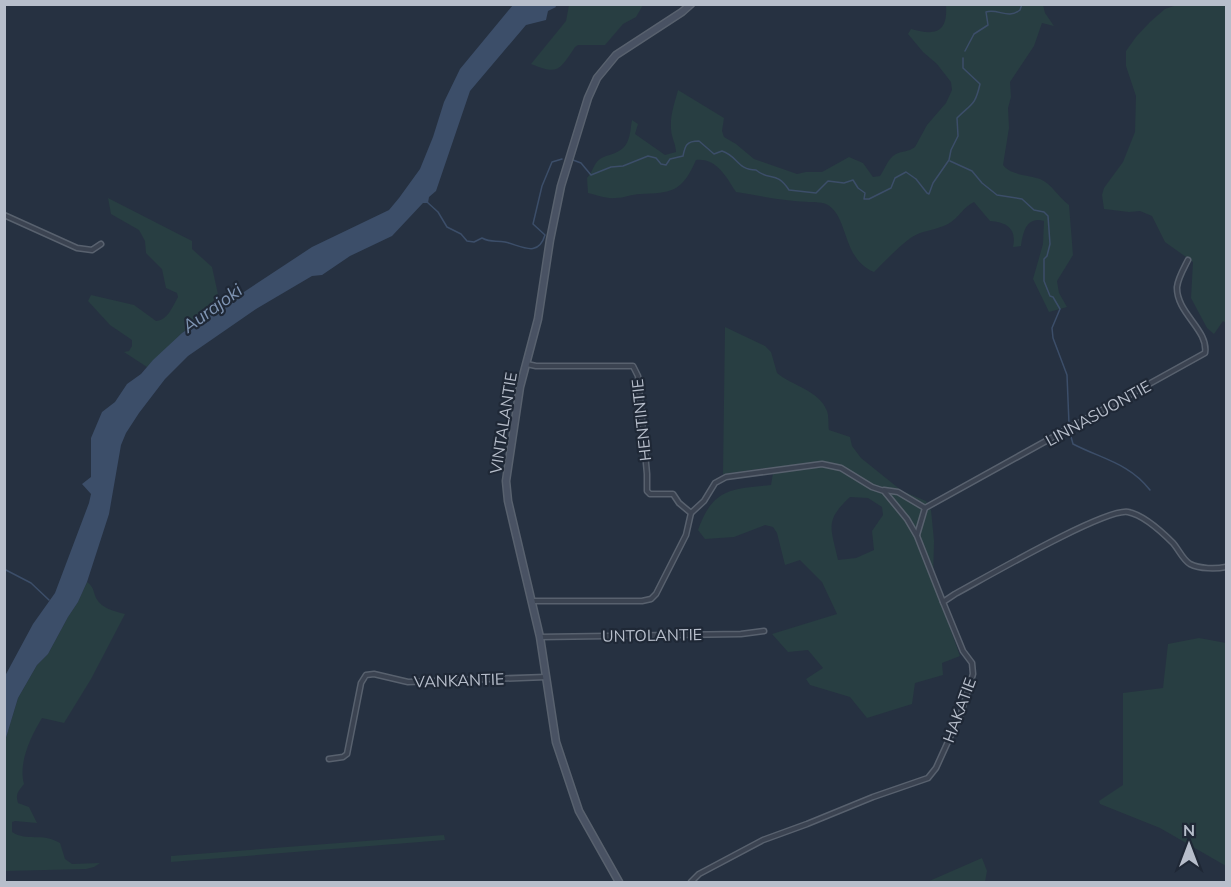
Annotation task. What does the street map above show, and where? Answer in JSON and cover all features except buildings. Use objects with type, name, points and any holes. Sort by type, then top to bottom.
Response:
[{"type":"street","name":"VINTALANTIE","points":[[619,882],[589,830],[569,783],[556,742],[540,638],[508,501],[506,481],[518,397],[538,319],[561,186],[588,98],[597,78],[616,56],[691,4]]},
{"type":"street","points":[[4,215],[77,248],[92,250],[100,244]]},
{"type":"street","name":"LINNASUONTIE","points":[[926,508],[1202,356],[1206,352],[1204,342],[1196,326],[1184,312],[1178,295],[1178,281],[1188,260]]},
{"type":"street","name":"HENTINTIE","points":[[526,363],[536,366],[633,366],[638,376],[647,491],[650,494],[673,494],[679,503],[691,513]]},
{"type":"street","points":[[532,601],[642,601],[651,599],[656,594],[686,535],[691,513],[704,501],[715,483],[722,479],[811,464],[841,468],[872,487],[898,492],[926,508],[917,536]]},
{"type":"street","name":"HAKATIE","points":[[692,882],[699,874],[763,840],[928,778],[936,768],[961,713],[973,674],[972,663],[958,640],[917,536],[894,502],[880,489]]},
{"type":"street","points":[[943,602],[1064,536],[1109,515],[1121,512],[1131,513],[1145,519],[1173,543],[1189,563],[1209,568],[1227,567]]},
{"type":"street","name":"UNTOLANTIE","points":[[540,638],[741,634],[764,631]]},
{"type":"street","name":"VANKANTIE","points":[[329,759],[343,757],[347,753],[361,683],[366,675],[374,674],[408,682],[546,677]]},
{"type":"green space","points":[[569,4],[643,5],[636,17],[623,24],[605,45],[578,45],[557,69],[547,69],[531,64],[566,21]]},
{"type":"green space","points":[[946,5],[1043,5],[1045,13],[1054,26],[1042,23],[1034,46],[1010,82],[1009,128],[1003,165],[1015,173],[1044,181],[1069,205],[1073,255],[1057,281],[1059,293],[1067,307],[1049,312],[1033,279],[1043,244],[1044,221],[1029,223],[1024,231],[1021,246],[1013,247],[1012,231],[1006,225],[990,221],[974,202],[948,224],[912,237],[874,272],[856,258],[840,219],[828,205],[736,192],[715,165],[703,160],[696,160],[686,179],[675,189],[660,193],[612,198],[588,193],[587,178],[594,166],[600,159],[625,146],[632,120],[638,124],[635,134],[665,155],[676,152],[671,123],[678,90],[724,118],[722,131],[724,137],[754,159],[797,174],[822,172],[849,157],[863,163],[873,177],[880,176],[893,156],[915,147],[927,125],[946,103],[952,90],[951,82],[937,64],[908,34],[911,29],[933,32],[942,27],[945,22]]},
{"type":"green space","points":[[1177,5],[1226,5],[1226,323],[1223,321],[1214,334],[1207,328],[1191,298],[1193,262],[1165,242],[1152,216],[1140,211],[1104,209],[1102,195],[1104,188],[1123,162],[1135,132],[1136,96],[1126,66],[1126,51],[1150,22],[1165,9]]},
{"type":"green space","points":[[108,198],[192,241],[192,249],[212,267],[221,308],[182,333],[147,367],[124,352],[129,351],[132,340],[110,325],[88,301],[91,295],[134,305],[156,321],[166,316],[178,297],[177,293],[166,288],[162,269],[146,253],[145,241],[139,230],[111,214]]},
{"type":"green space","points":[[725,327],[765,346],[771,352],[777,373],[812,393],[823,404],[828,413],[829,430],[850,437],[852,446],[861,458],[902,491],[926,501],[931,510],[934,541],[933,581],[960,656],[942,663],[943,675],[915,683],[912,704],[867,718],[850,697],[810,685],[806,679],[823,668],[808,650],[788,652],[772,634],[837,614],[822,582],[800,560],[785,565],[777,533],[773,527],[765,525],[734,537],[705,539],[698,530],[704,516],[717,498],[734,490],[771,485],[774,467],[723,474]],"holes":[[[850,497],[868,498],[882,507],[883,515],[872,531],[874,550],[856,558],[838,560],[832,532],[836,512]]]},
{"type":"green space","points":[[87,582],[102,605],[125,614],[91,679],[64,723],[42,718],[34,733],[24,759],[24,784],[17,797],[18,803],[29,807],[37,823],[12,822],[12,832],[18,835],[47,838],[60,843],[65,859],[72,864],[100,863],[86,869],[5,871],[5,741],[18,698],[37,665],[48,654]]},
{"type":"green space","points":[[1199,638],[1226,643],[1226,866],[1160,828],[1100,804],[1099,801],[1123,785],[1123,693],[1163,688],[1168,644]]},
{"type":"green space","points":[[444,835],[445,840],[171,862],[171,856]]},
{"type":"green space","points":[[982,858],[987,871],[985,882],[927,882]]},
{"type":"water","points":[[513,5],[555,5],[556,7],[548,11],[546,20],[526,25],[470,91],[436,191],[429,197],[428,203],[423,203],[392,236],[350,256],[322,275],[312,276],[256,309],[188,356],[165,379],[139,413],[121,445],[109,514],[87,582],[48,654],[37,665],[18,698],[5,741],[5,676],[33,624],[55,593],[89,503],[91,494],[82,484],[91,477],[91,438],[102,412],[115,402],[127,384],[141,374],[182,333],[312,247],[389,210],[420,169],[444,102],[460,69]]},
{"type":"waterway","points":[[965,51],[974,34],[988,25],[986,12],[1016,13],[1022,4]]},
{"type":"waterway","points":[[573,160],[581,163],[591,175],[648,156],[666,165],[670,159],[683,156],[689,143],[699,141],[714,154],[722,151],[745,168],[777,178],[789,190],[816,193],[828,181],[844,183],[853,180],[865,193],[864,199],[869,199],[891,188],[895,178],[906,172],[916,179],[929,194],[933,183],[949,160],[958,136],[957,118],[970,106],[980,84],[963,68],[963,58]]},
{"type":"waterway","points":[[427,202],[438,212],[447,227],[461,234],[467,241],[474,242],[482,238],[523,248],[534,248],[542,242],[545,235],[533,224],[542,186],[552,162],[562,159]]},
{"type":"waterway","points":[[950,161],[972,171],[997,195],[1022,199],[1034,210],[1044,212],[1048,216],[1050,244],[1044,259],[1044,281],[1050,296],[1060,309],[1052,328],[1053,338],[1067,375],[1069,424]]},
{"type":"waterway","points":[[1070,433],[1073,444],[1115,462],[1142,481],[1150,490]]},
{"type":"waterway","points":[[4,569],[31,583],[49,600]]},
{"type":"water label","name":"Aurajoki","points":[[212,308]]}]
